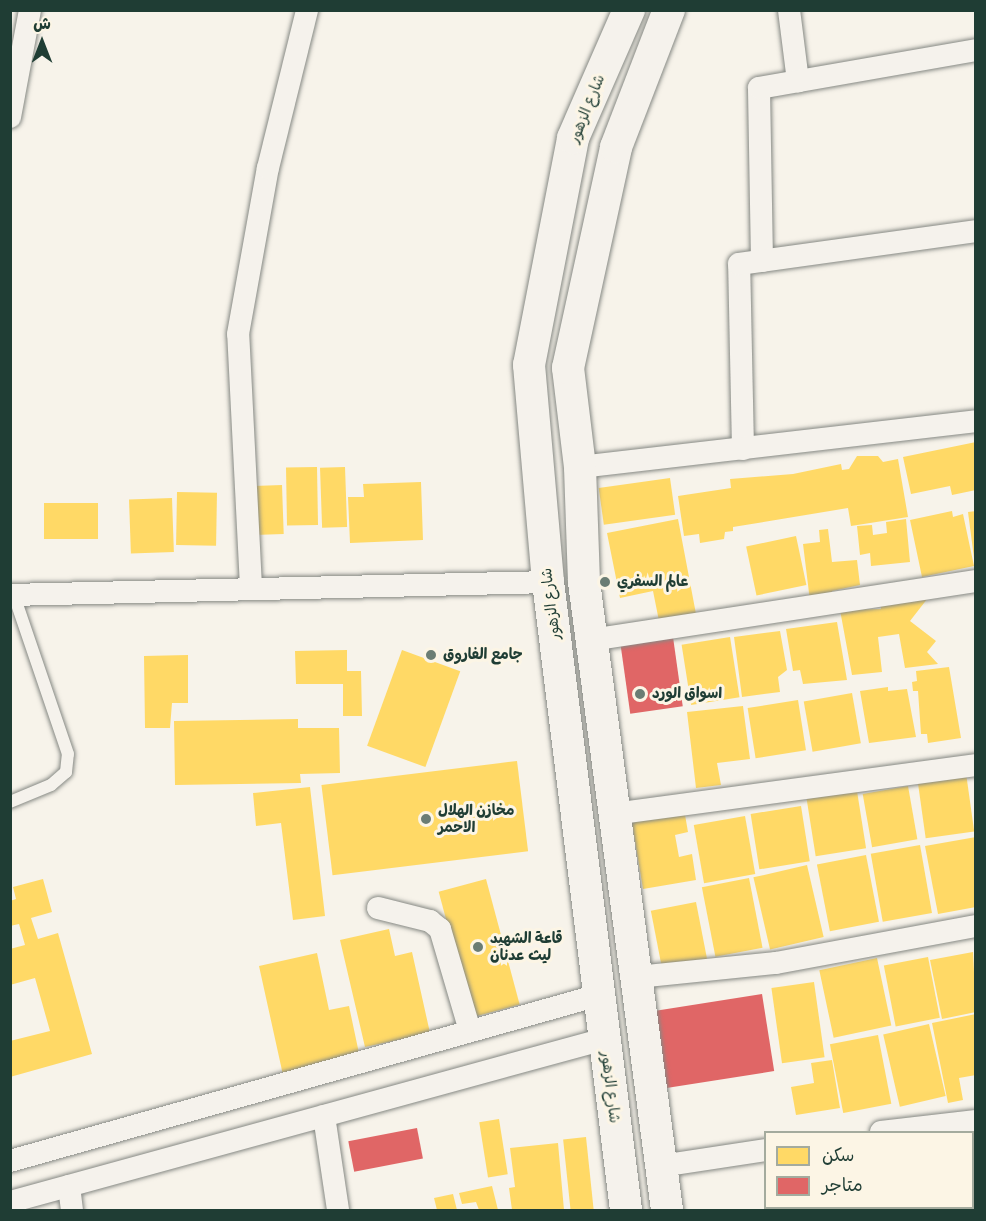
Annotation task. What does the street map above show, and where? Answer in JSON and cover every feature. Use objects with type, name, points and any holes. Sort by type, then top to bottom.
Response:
[{"type":"main road","name":"شارع الزهور","points":[[626,1210],[548,582],[529,365],[573,138],[629,10]]},
{"type":"main road","points":[[667,1210],[584,582],[580,466],[568,368],[616,147],[669,10]]},
{"type":"main road","points":[[573,138],[616,147]]},
{"type":"street","points":[[10,117],[16,42],[30,10]]},
{"type":"street","points":[[251,587],[238,334],[268,168],[307,10]]},
{"type":"street","points":[[789,10],[798,81]]},
{"type":"street","points":[[762,261],[759,88],[975,50]]},
{"type":"street","points":[[743,449],[739,264],[975,231]]},
{"type":"street","points":[[580,466],[975,421]]},
{"type":"street","points":[[591,640],[975,580]]},
{"type":"street","points":[[12,595],[251,587],[548,582]]},
{"type":"street","points":[[614,814],[975,765]]},
{"type":"street","points":[[378,908],[430,921],[440,929],[470,1031]]},
{"type":"street","points":[[637,977],[776,963],[975,926]]},
{"type":"street","points":[[10,1161],[599,995]]},
{"type":"street","points":[[10,1202],[604,1039]]},
{"type":"street","points":[[324,1116],[338,1210]]},
{"type":"street","points":[[890,1131],[975,1121]]},
{"type":"street","points":[[661,1166],[764,1150]]},
{"type":"street","points":[[69,1186],[72,1210]]},
{"type":"lane","points":[[10,802],[51,786],[66,772],[68,754],[12,595]]},
{"type":"building: سكن","points":[[976,442],[976,490],[952,495],[950,486],[911,494],[903,457]]},
{"type":"building: سكن","points":[[857,456],[878,456],[883,462],[898,459],[908,517],[851,526],[848,508],[733,527],[733,531],[725,532],[724,539],[700,543],[699,534],[684,536],[678,496],[731,488],[730,479],[793,474],[841,464],[842,470],[849,469]]},
{"type":"building: سكن","points":[[317,467],[318,525],[287,526],[286,468]]},
{"type":"building: سكن","points":[[345,467],[347,527],[322,528],[320,468]]},
{"type":"building: سكن","points":[[670,478],[675,515],[604,525],[599,488]]},
{"type":"building: سكن","points":[[421,482],[423,540],[350,543],[348,497],[364,497],[363,484]]},
{"type":"building: سكن","points":[[282,485],[284,534],[252,535],[250,486]]},
{"type":"building: سكن","points":[[177,492],[217,493],[216,546],[176,545]]},
{"type":"building: سكن","points":[[172,498],[174,552],[131,553],[129,500]]},
{"type":"building: سكن","points":[[44,503],[98,503],[98,539],[44,539]]},
{"type":"building: سكن","points":[[952,511],[953,517],[963,514],[974,566],[922,577],[910,520]]},
{"type":"building: سكن","points":[[976,511],[976,558],[974,558],[968,512]]},
{"type":"building: سكن","points":[[678,519],[696,614],[659,621],[653,591],[620,598],[607,533]]},
{"type":"building: سكن","points":[[906,519],[910,562],[871,566],[870,553],[860,555],[857,526],[872,525],[873,535],[887,533],[886,522]]},
{"type":"building: سكن","points":[[828,529],[832,562],[857,560],[860,585],[832,591],[830,598],[810,601],[803,544],[820,542],[819,530]]},
{"type":"building: سكن","points":[[796,536],[806,585],[757,596],[746,547]]},
{"type":"building: سكن","points":[[931,594],[910,621],[936,641],[927,652],[938,664],[905,668],[899,634],[878,637],[882,672],[852,675],[840,610],[881,609],[880,601]]},
{"type":"building: سكن","points":[[837,622],[847,680],[803,684],[800,670],[793,671],[786,629]]},
{"type":"building: سكن","points":[[780,631],[787,670],[778,677],[780,692],[742,697],[734,637]]},
{"type":"building: سكن","points":[[730,637],[740,697],[691,705],[682,645]]},
{"type":"building: سكن","points":[[347,650],[347,671],[361,671],[362,716],[343,716],[343,684],[296,684],[295,651]]},
{"type":"building: سكن","points":[[402,650],[460,671],[425,767],[367,746]]},
{"type":"building: سكن","points":[[188,655],[188,703],[172,703],[170,728],[145,728],[144,656]]},
{"type":"building: سكن","points":[[949,667],[961,738],[928,743],[927,734],[921,734],[918,691],[913,691],[912,682],[917,681],[916,671]]},
{"type":"building: سكن","points":[[888,687],[888,691],[907,689],[916,737],[869,743],[860,691]]},
{"type":"building: سكن","points":[[852,693],[861,743],[813,752],[804,702]]},
{"type":"building: سكن","points":[[798,700],[806,750],[756,758],[748,708]]},
{"type":"building: سكن","points":[[743,706],[750,759],[717,763],[721,785],[696,788],[687,712]]},
{"type":"building: سكن","points":[[298,719],[298,728],[339,728],[340,773],[300,774],[301,783],[175,785],[174,721]]},
{"type":"building: سكن","name":"مخازن الهلال الاحمر","points":[[517,761],[528,851],[333,875],[321,785]]},
{"type":"building: سكن","points":[[966,773],[974,831],[926,838],[917,780]]},
{"type":"building: سكن","points":[[908,786],[917,839],[872,847],[863,794]]},
{"type":"building: سكن","points":[[310,787],[325,916],[293,920],[281,823],[256,826],[253,793]]},
{"type":"building: سكن","points":[[857,791],[866,848],[816,856],[807,799]]},
{"type":"building: سكن","points":[[801,806],[810,861],[759,869],[751,814]]},
{"type":"building: سكن","points":[[684,809],[688,832],[675,835],[679,857],[692,854],[696,880],[643,889],[632,823],[644,816]]},
{"type":"building: سكن","points":[[745,816],[755,874],[704,883],[694,825]]},
{"type":"building: سكن","points":[[976,837],[976,907],[938,914],[925,846]]},
{"type":"building: سكن","points":[[920,845],[932,913],[883,922],[871,854]]},
{"type":"building: سكن","points":[[866,855],[879,922],[830,931],[817,865]]},
{"type":"building: سكن","points":[[807,865],[824,937],[770,949],[753,877]]},
{"type":"building: سكن","points":[[749,878],[763,948],[715,957],[702,887]]},
{"type":"building: سكن","points":[[43,879],[52,912],[31,918],[38,939],[58,933],[92,1054],[10,1077],[10,1041],[50,1031],[35,978],[10,985],[10,949],[25,945],[19,924],[10,926],[10,901],[16,899],[13,887]]},
{"type":"building: سكن","name":"قاعة الشهيد ليث عدنان","points":[[486,879],[520,1005],[472,1017],[439,892]]},
{"type":"building: سكن","points":[[696,902],[707,959],[662,968],[651,911]]},
{"type":"building: سكن","points":[[389,929],[395,956],[412,952],[430,1033],[365,1047],[340,940]]},
{"type":"building: سكن","points":[[973,952],[976,1012],[942,1019],[930,960]]},
{"type":"building: سكن","points":[[317,953],[329,1010],[349,1006],[360,1058],[283,1075],[259,966]]},
{"type":"building: سكن","points":[[928,957],[940,1018],[896,1026],[884,966]]},
{"type":"building: سكن","points":[[877,958],[891,1025],[834,1038],[819,970]]},
{"type":"building: سكن","points":[[814,982],[825,1057],[782,1063],[771,988]]},
{"type":"building: سكن","points":[[976,1014],[976,1075],[959,1078],[963,1100],[948,1103],[932,1023]]},
{"type":"building: سكن","points":[[929,1024],[946,1096],[900,1107],[883,1035]]},
{"type":"building: سكن","points":[[878,1035],[891,1104],[843,1113],[830,1044]]},
{"type":"building: سكن","points":[[832,1060],[840,1108],[796,1115],[791,1087],[814,1083],[811,1063]]},
{"type":"building: سكن","points":[[499,1119],[508,1174],[488,1177],[479,1122]]},
{"type":"building: سكن","points":[[586,1137],[594,1210],[571,1210],[563,1139]]},
{"type":"building: سكن","points":[[558,1143],[564,1210],[512,1210],[509,1188],[515,1187],[510,1148]]},
{"type":"building: سكن","points":[[974,1164],[976,1164],[976,1210],[933,1210],[974,1209]]},
{"type":"building: سكن","points":[[492,1186],[498,1210],[479,1210],[476,1202],[462,1204],[459,1193]]},
{"type":"building: سكن","points":[[453,1194],[457,1210],[437,1210],[434,1198]]},
{"type":"building: متاجر","points":[[673,637],[683,706],[630,714],[621,644]]},
{"type":"building: متاجر","points":[[762,994],[774,1071],[667,1088],[654,1011]]},
{"type":"building: متاجر","points":[[417,1128],[423,1158],[354,1172],[348,1141]]},
{"type":"place","name":"عالم السفري","points":[[605,582]]},
{"type":"place","name":"جامع الفاروق","points":[[431,655]]},
{"type":"place","name":"اسواق الورد","points":[[640,694]]},
{"type":"place","name":"مخازن الهلال الاحمر","points":[[426,819]]},
{"type":"place","name":"قاعة الشهيد ليث عدنان","points":[[478,947]]}]
